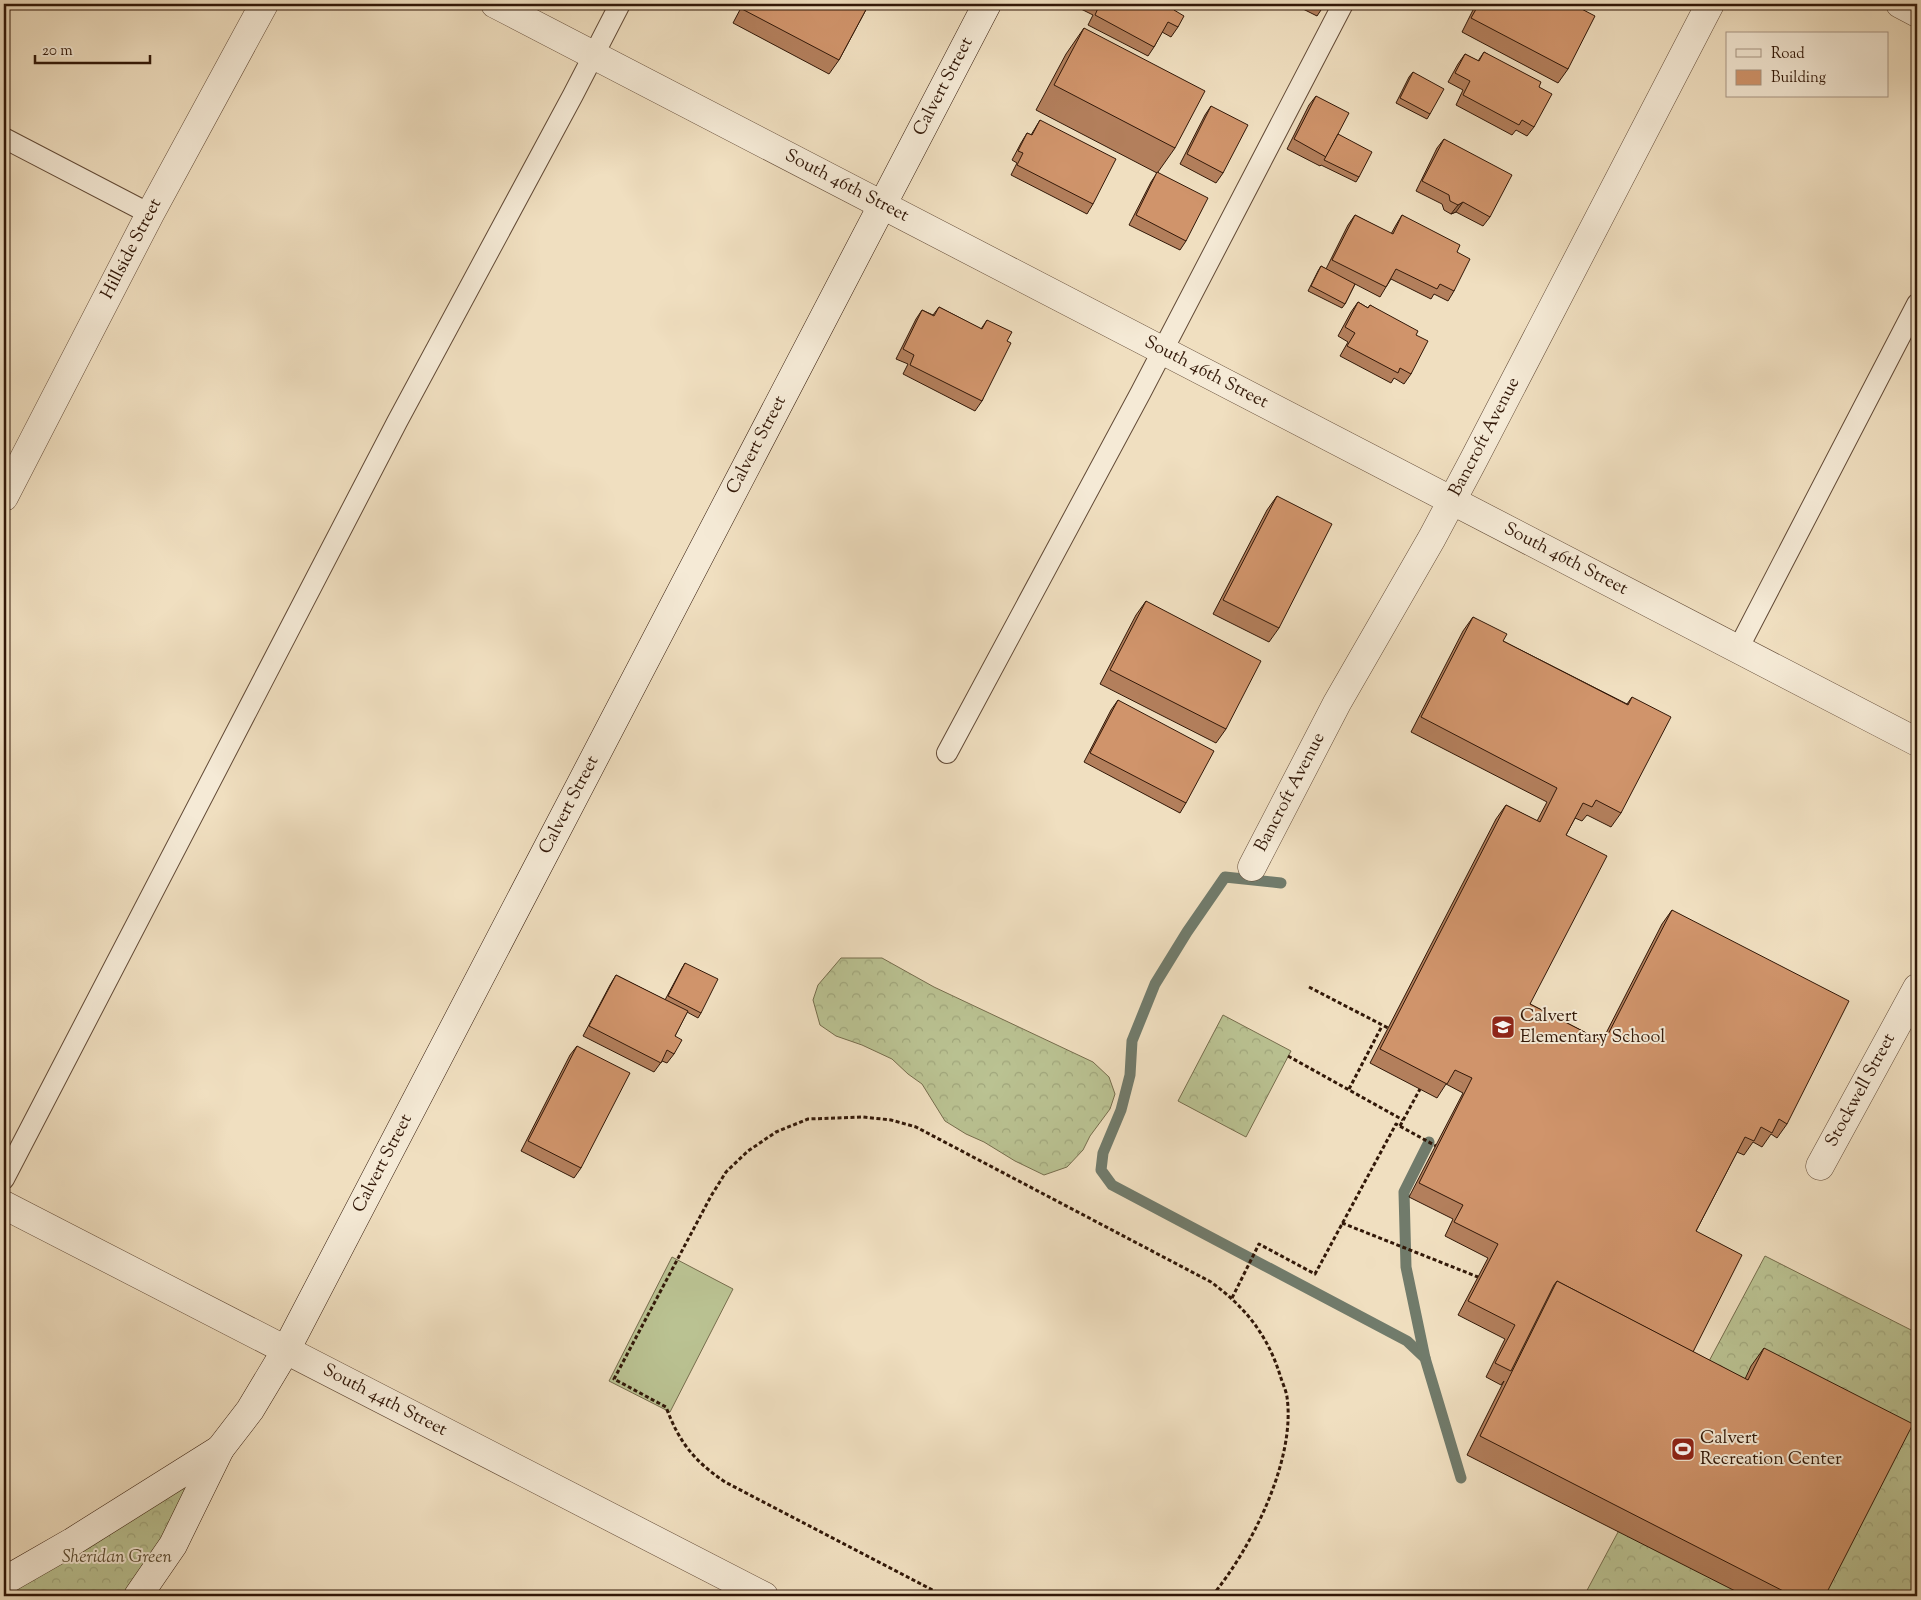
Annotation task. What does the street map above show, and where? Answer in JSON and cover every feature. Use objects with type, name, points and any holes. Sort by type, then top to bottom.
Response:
[{"type":"street","name":"Hillside Street","points":[[4,497],[150,214],[264,4]]},
{"type":"street","name":"South 46th Street","points":[[495,4],[1917,742]]},
{"type":"street","name":"Calvert Street","points":[[138,1596],[172,1545],[220,1449],[250,1410],[286,1350],[687,576],[987,4]]},
{"type":"street","name":"Bancroft Avenue","points":[[1252,867],[1337,702],[1432,538],[1478,452],[1710,4]]},
{"type":"street","points":[[1900,4],[1917,13]]},
{"type":"street","name":"Stockwell Street","points":[[1820,1166],[1917,988]]},
{"type":"street","name":"South 44th Street","points":[[4,1205],[764,1596]]},
{"type":"street","points":[[4,1581],[72,1542],[220,1449]]},
{"type":"lane","points":[[4,1179],[397,422],[620,4]]},
{"type":"lane","points":[[947,753],[1163,350],[1343,4]]},
{"type":"lane","points":[[4,138],[150,214]]},
{"type":"lane","points":[[1738,649],[1917,304]]},
{"type":"path","points":[[1309,987],[1388,1028]]},
{"type":"path","points":[[1349,1090],[1382,1026]]},
{"type":"path","points":[[1288,1056],[1403,1120]]},
{"type":"path","points":[[1400,1126],[1420,1089]]},
{"type":"path","points":[[944,1596],[725,1482],[707,1470],[688,1450],[674,1430],[666,1407],[614,1379],[711,1196],[726,1172],[748,1151],[776,1132],[808,1119],[863,1117],[891,1120],[916,1128],[1211,1282],[1232,1298],[1261,1331],[1275,1360],[1287,1396],[1287,1429],[1283,1459],[1264,1510],[1247,1544],[1225,1581],[1212,1596]]},
{"type":"path","points":[[1232,1298],[1259,1244],[1315,1274],[1396,1124],[1436,1146]]},
{"type":"path","points":[[1342,1223],[1478,1278]]},
{"type":"green space","points":[[841,958],[882,958],[934,987],[1093,1062],[1109,1077],[1115,1094],[1110,1109],[1090,1136],[1083,1150],[1067,1167],[1044,1175],[1015,1161],[945,1121],[922,1084],[892,1059],[862,1045],[836,1036],[820,1025],[813,1000],[818,985]]},
{"type":"green space","points":[[1223,1015],[1291,1051],[1246,1137],[1178,1101]]},
{"type":"green space","points":[[1765,1256],[1917,1333],[1917,1596],[1584,1596]]},
{"type":"green space","points":[[672,1257],[733,1289],[670,1412],[609,1381]]},
{"type":"green space","name":"Sheridan Green","points":[[220,1449],[138,1596],[4,1596],[4,1581]]},
{"type":"building","points":[[745,4],[869,4],[839,60],[742,9]]},
{"type":"building","points":[[1096,4],[1176,4],[1174,10],[1184,16],[1178,27],[1168,22],[1154,47],[1095,15],[1099,6]]},
{"type":"building","points":[[1479,4],[1572,4],[1595,16],[1568,69],[1471,18]]},
{"type":"building","points":[[1084,28],[1205,91],[1175,148],[1054,85]]},
{"type":"building","points":[[1484,52],[1541,82],[1539,87],[1552,94],[1534,127],[1522,120],[1519,125],[1463,95],[1470,81],[1455,73],[1465,54],[1479,61]]},
{"type":"building","points":[[1413,72],[1444,89],[1430,114],[1400,98]]},
{"type":"building","points":[[1316,96],[1349,113],[1326,157],[1294,139]]},
{"type":"building","points":[[1211,106],[1248,125],[1223,173],[1187,154]]},
{"type":"building","points":[[1040,120],[1116,159],[1093,204],[1017,165],[1023,153],[1018,151],[1027,133],[1032,135]]},
{"type":"building","points":[[1338,134],[1372,152],[1359,177],[1324,160]]},
{"type":"building","points":[[1444,139],[1512,175],[1490,217],[1463,202],[1458,205],[1450,201],[1449,195],[1422,181]]},
{"type":"building","points":[[1157,172],[1208,198],[1186,241],[1136,215]]},
{"type":"building","points":[[1355,215],[1393,234],[1402,215],[1460,245],[1457,252],[1470,259],[1454,291],[1440,284],[1437,289],[1396,269],[1386,287],[1332,260]]},
{"type":"building","points":[[1321,266],[1355,284],[1345,304],[1311,286]]},
{"type":"building","points":[[1358,302],[1368,308],[1370,305],[1418,331],[1416,335],[1428,341],[1411,374],[1400,368],[1398,373],[1347,346],[1355,333],[1345,327]]},
{"type":"building","points":[[939,307],[982,329],[987,320],[1012,332],[1007,341],[1011,343],[982,401],[910,365],[914,355],[903,349],[922,310],[934,316]]},
{"type":"building","points":[[1277,496],[1332,524],[1279,628],[1223,600]]},
{"type":"building","points":[[1146,601],[1261,661],[1226,729],[1110,670]]},
{"type":"building","name":"Calvert Elementary School","points":[[1473,617],[1507,634],[1503,641],[1628,705],[1632,697],[1671,717],[1621,813],[1596,800],[1592,807],[1583,803],[1566,835],[1607,856],[1530,1004],[1604,1042],[1672,910],[1849,1001],[1787,1124],[1779,1119],[1772,1133],[1761,1127],[1754,1141],[1745,1137],[1696,1231],[1742,1255],[1693,1352],[1557,1281],[1511,1371],[1495,1363],[1515,1325],[1468,1301],[1498,1244],[1454,1222],[1463,1205],[1419,1183],[1472,1078],[1455,1070],[1447,1084],[1380,1049],[1506,805],[1540,822],[1557,788],[1421,717]]},
{"type":"building","points":[[1118,700],[1214,751],[1186,803],[1090,753]]},
{"type":"building","points":[[685,963],[718,979],[701,1013],[668,996]]},
{"type":"building","points":[[616,975],[688,1011],[675,1036],[682,1040],[674,1054],[667,1050],[661,1063],[589,1026]]},
{"type":"building","points":[[577,1046],[630,1073],[581,1168],[528,1141]]},
{"type":"building","name":"Calvert Recreation Center","points":[[1557,1281],[1748,1380],[1764,1348],[1913,1424],[1825,1596],[1793,1596],[1480,1436]]},
{"type":"waterway","points":[[1281,883],[1225,877],[1187,932],[1155,984],[1132,1041],[1130,1075],[1121,1110],[1103,1153],[1101,1170],[1112,1185],[1407,1341],[1425,1358],[1461,1478]]},
{"type":"waterway","points":[[1425,1358],[1406,1267],[1404,1192],[1429,1142]]},
{"type":"place","name":"Calvert Elementary School","points":[[1503,1027]]},
{"type":"place","name":"Calvert Recreation Center","points":[[1683,1449]]}]
